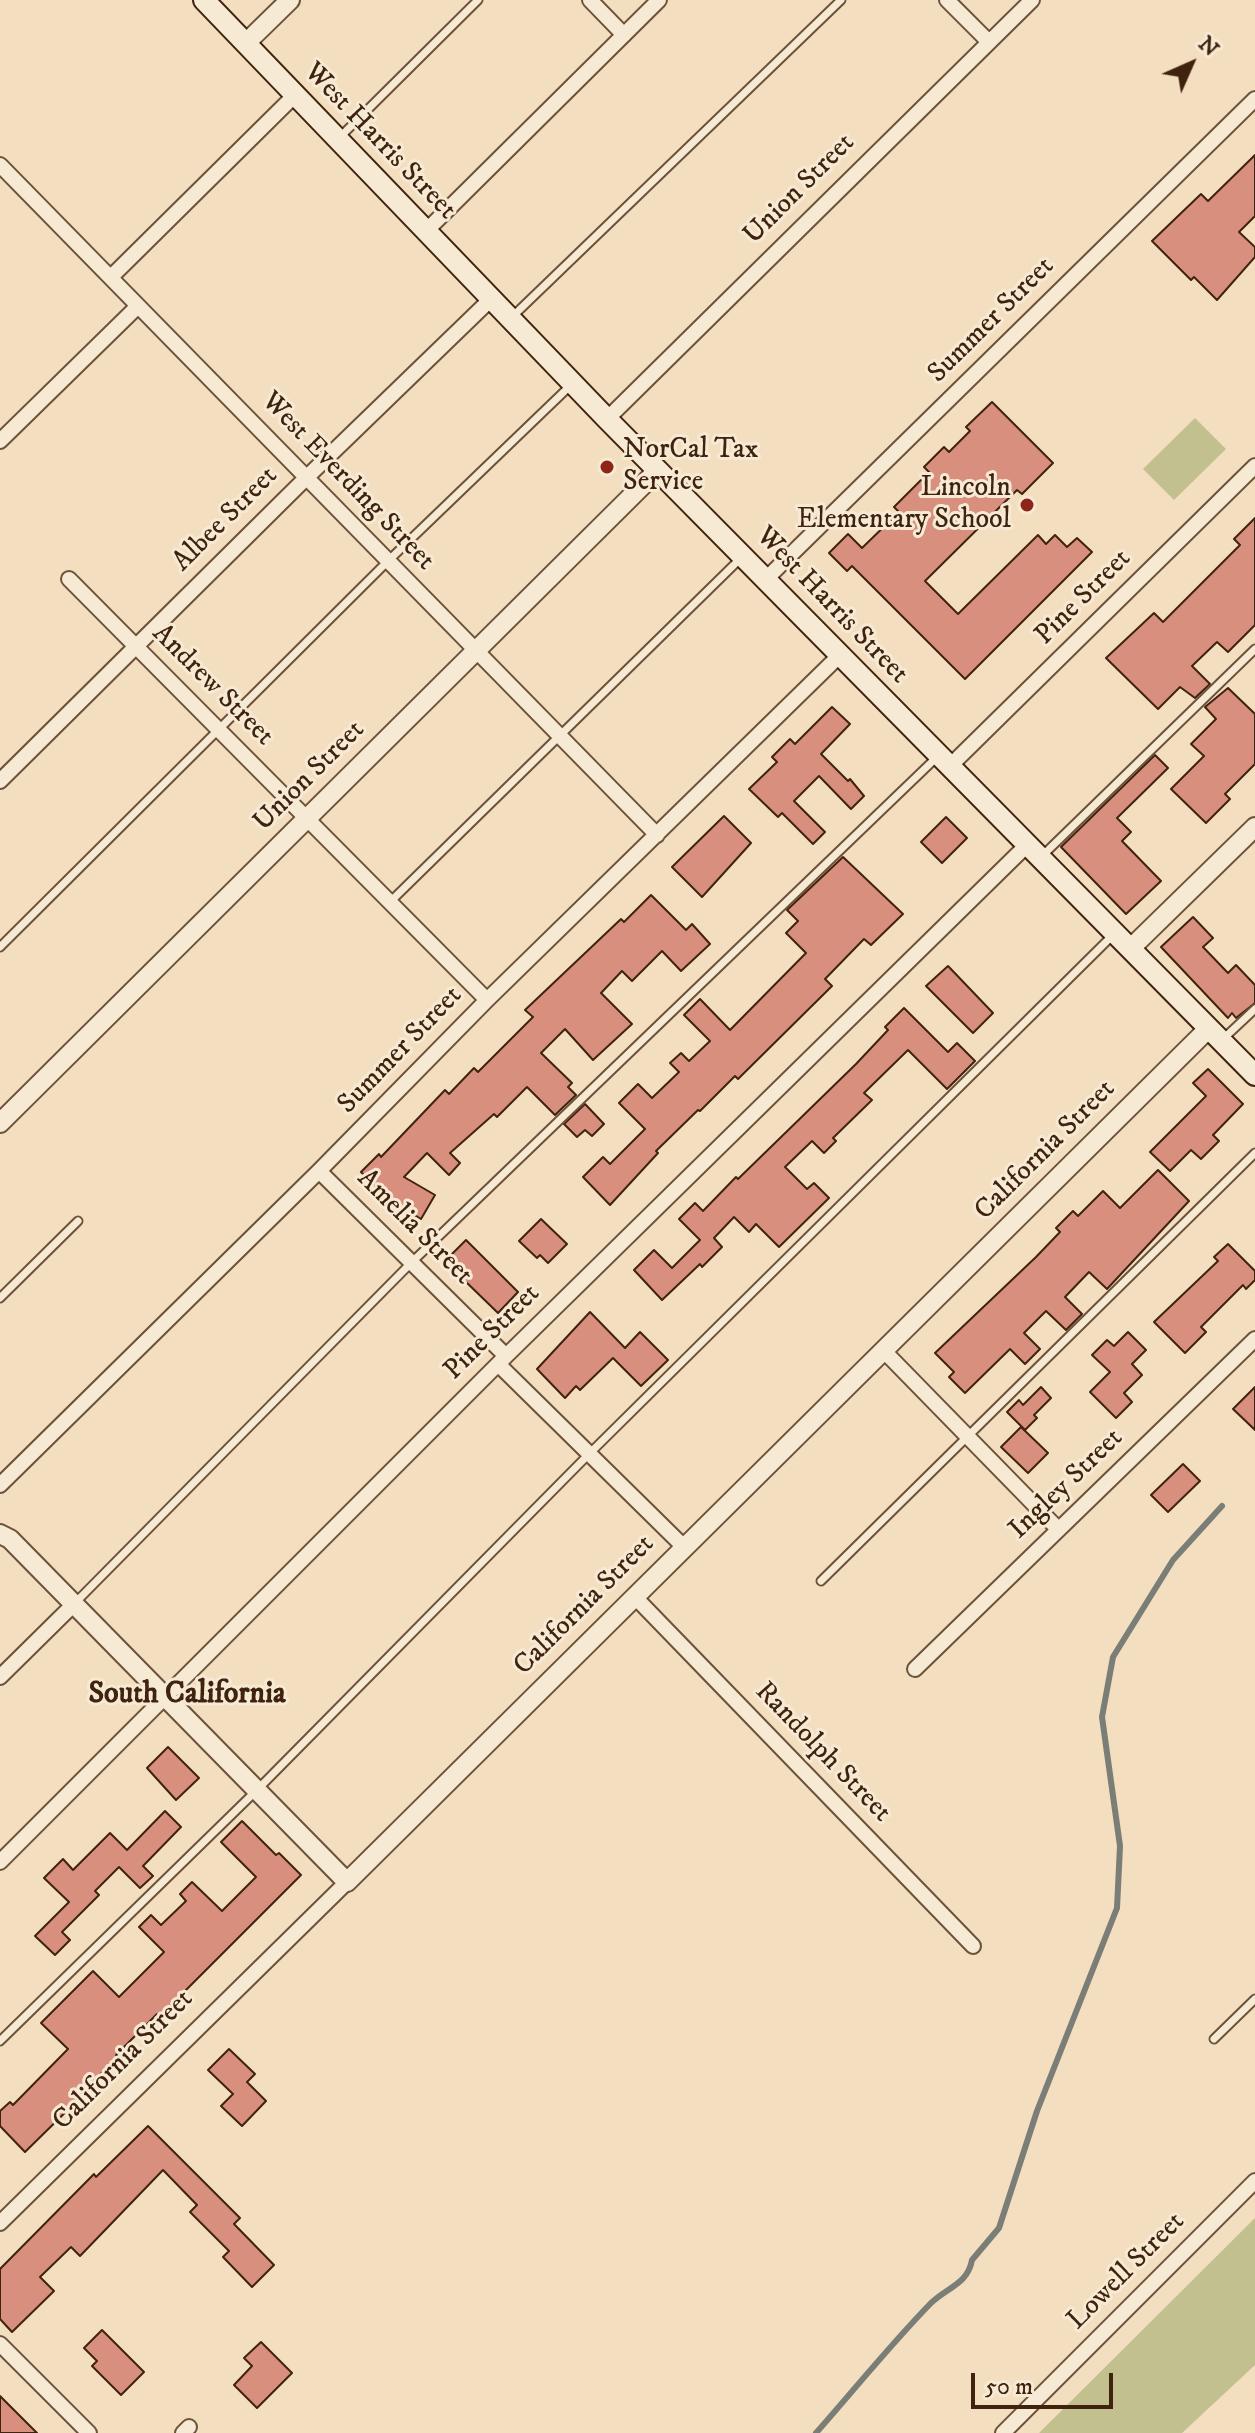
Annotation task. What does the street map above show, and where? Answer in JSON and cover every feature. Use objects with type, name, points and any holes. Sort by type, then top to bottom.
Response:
[{"type":"main road","name":"West Harris Street","points":[[204,0],[607,419],[1255,1075]]},
{"type":"street","points":[[246,43],[290,0]]},
{"type":"street","points":[[590,0],[624,35]]},
{"type":"street","points":[[425,232],[659,0]]},
{"type":"street","points":[[947,0],[989,42]]},
{"type":"street","name":"Union Street","points":[[607,419],[1032,0]]},
{"type":"street","points":[[111,277],[295,95]]},
{"type":"street","name":"Summer Street","points":[[765,580],[1255,99]]},
{"type":"street","name":"West Everding Street","points":[[0,165],[657,835]]},
{"type":"street","name":"Albee Street","points":[[0,781],[491,299]]},
{"type":"street","points":[[0,441],[138,306]]},
{"type":"street","name":"Pine Street","points":[[944,761],[1255,466]]},
{"type":"street","name":"Union Street","points":[[0,1123],[658,470]]},
{"type":"street","name":"Andrew Street","points":[[69,579],[487,1000]]},
{"type":"street","name":"Summer Street","points":[[0,1485],[319,1171],[487,1000],[840,655]]},
{"type":"street","points":[[1130,949],[1255,827]]},
{"type":"street","name":"Pine Street","points":[[0,1862],[502,1360],[1033,852]]},
{"type":"street","name":"California Street","points":[[0,2223],[884,1351],[1216,1034]]},
{"type":"street","name":"Amelia Street","points":[[319,1171],[412,1262],[589,1454],[684,1547]]},
{"type":"street","name":"Ingley Street","points":[[915,1669],[1255,1339]]},
{"type":"street","points":[[884,1351],[1058,1529]]},
{"type":"street","points":[[0,1534],[10,1539],[347,1882]]},
{"type":"street","name":"Randolph Street","points":[[634,1596],[973,1946]]},
{"type":"street","points":[[0,1677],[73,1605]]},
{"type":"street","name":"Lowell Street","points":[[1003,2433],[1255,2181]]},
{"type":"street","points":[[0,2344],[85,2432]]},
{"type":"lane","points":[[338,139],[478,0]]},
{"type":"lane","points":[[510,319],[841,0]]},
{"type":"lane","points":[[0,947],[388,561],[572,383]]},
{"type":"lane","points":[[391,901],[743,556]]},
{"type":"lane","points":[[1033,852],[1255,649]]},
{"type":"lane","points":[[73,1605],[412,1262],[944,761]]},
{"type":"lane","points":[[0,2041],[258,1789],[589,1454],[1115,934]]},
{"type":"lane","points":[[1216,1034],[1255,1009]]},
{"type":"lane","points":[[821,1581],[1255,1153]]},
{"type":"lane","points":[[0,1298],[78,1221]]},
{"type":"lane","points":[[1214,2039],[1255,1999]]},
{"type":"shaded area","points":[[1195,418],[1226,449],[1174,500],[1143,469]]},
{"type":"shaded area","points":[[1255,2218],[1255,2365],[1182,2433],[1039,2433]]},
{"type":"building","points":[[1255,155],[1255,216],[1239,232],[1255,247],[1255,257],[1217,300],[1194,277],[1191,280],[1152,241],[1201,194],[1208,201]]},
{"type":"building","points":[[992,402],[1053,463],[1022,494],[1017,490],[925,581],[958,614],[1038,535],[1046,544],[1055,535],[1067,547],[1077,538],[1092,552],[965,679],[852,566],[847,571],[829,553],[848,534],[862,548],[899,512],[894,507],[929,472],[924,467],[944,447],[949,452],[970,431],[966,427]]},
{"type":"building","points":[[1255,518],[1255,625],[1228,652],[1217,642],[1192,666],[1210,684],[1195,698],[1180,687],[1158,709],[1106,658],[1154,613],[1163,622],[1240,545],[1234,539]]},
{"type":"building","points":[[1228,688],[1255,714],[1255,764],[1225,794],[1230,799],[1206,823],[1171,789],[1204,756],[1191,744],[1216,719],[1205,707]]},
{"type":"building","points":[[832,707],[850,724],[821,754],[864,796],[851,809],[819,776],[794,801],[825,832],[813,844],[782,813],[778,817],[749,789],[777,762],[772,757],[790,739],[795,744]]},
{"type":"building","points":[[1155,755],[1168,768],[1117,818],[1131,832],[1122,841],[1161,881],[1126,914],[1061,847]]},
{"type":"building","points":[[724,816],[751,843],[702,897],[672,867]]},
{"type":"building","points":[[946,817],[967,838],[942,863],[921,842]]},
{"type":"building","points":[[843,857],[903,914],[871,945],[864,939],[825,979],[832,986],[738,1079],[735,1076],[656,1151],[658,1153],[610,1205],[583,1177],[603,1157],[610,1164],[645,1129],[619,1103],[638,1084],[652,1098],[679,1072],[670,1063],[681,1053],[689,1061],[710,1041],[684,1015],[700,999],[730,1030],[806,953],[786,933],[798,921],[787,910]]},
{"type":"building","points":[[651,895],[686,930],[692,924],[710,944],[681,971],[662,951],[632,981],[622,971],[601,993],[632,1024],[593,1060],[565,1029],[541,1053],[572,1083],[568,1087],[576,1095],[555,1115],[527,1087],[497,1117],[494,1114],[450,1153],[460,1163],[449,1175],[427,1153],[404,1177],[435,1195],[421,1219],[388,1199],[361,1172],[379,1154],[381,1157],[445,1090],[449,1094],[474,1068],[478,1072],[533,1017],[525,1010],[621,919],[624,922]]},
{"type":"building","points":[[1193,917],[1213,938],[1203,947],[1228,973],[1236,965],[1255,985],[1255,1003],[1236,1018],[1232,1013],[1228,1018],[1161,947]]},
{"type":"building","points":[[948,966],[993,1013],[973,1033],[926,986]]},
{"type":"building","points":[[904,1008],[948,1052],[957,1043],[975,1061],[947,1089],[908,1050],[864,1093],[872,1100],[833,1138],[836,1141],[824,1153],[812,1141],[785,1167],[807,1189],[814,1183],[829,1198],[779,1247],[756,1224],[749,1232],[734,1217],[714,1238],[722,1247],[662,1300],[634,1270],[654,1250],[672,1268],[700,1240],[679,1219],[695,1203],[703,1211],[736,1177],[738,1179],[856,1064]]},
{"type":"building","points":[[1208,1069],[1243,1104],[1213,1135],[1219,1141],[1201,1159],[1191,1150],[1170,1171],[1150,1152],[1206,1096],[1193,1083]]},
{"type":"building","points":[[585,1104],[604,1124],[592,1136],[585,1130],[577,1137],[564,1124]]},
{"type":"building","points":[[1158,1170],[1189,1201],[1107,1289],[1089,1272],[1065,1297],[1082,1314],[1066,1330],[1046,1311],[1024,1333],[1040,1349],[1025,1364],[1010,1349],[965,1393],[949,1377],[954,1372],[935,1353],[1036,1257],[1060,1232],[1056,1228],[1073,1211],[1078,1216],[1103,1191],[1120,1208]]},
{"type":"building","points":[[541,1219],[567,1244],[548,1263],[540,1255],[537,1258],[519,1241]]},
{"type":"building","points":[[466,1240],[518,1292],[498,1313],[464,1280],[469,1275],[450,1256]]},
{"type":"building","points":[[1228,1244],[1255,1271],[1255,1280],[1246,1289],[1243,1285],[1201,1327],[1206,1332],[1185,1353],[1154,1322],[1218,1261],[1214,1257]]},
{"type":"building","points":[[590,1312],[625,1348],[640,1332],[668,1360],[641,1386],[613,1358],[580,1390],[576,1386],[565,1398],[537,1369]]},
{"type":"building","points":[[1128,1332],[1146,1350],[1132,1364],[1142,1375],[1124,1393],[1132,1402],[1116,1418],[1090,1392],[1110,1372],[1092,1355],[1107,1340],[1114,1346]]},
{"type":"building","points":[[1041,1387],[1051,1398],[1034,1415],[1037,1418],[1025,1430],[1007,1412],[1019,1400],[1023,1405]]},
{"type":"building","points":[[1255,1387],[1255,1430],[1233,1409]]},
{"type":"building","points":[[1021,1427],[1048,1453],[1028,1473],[1001,1447]]},
{"type":"building","points":[[1183,1464],[1200,1481],[1168,1512],[1151,1495]]},
{"type":"building","points":[[168,1747],[199,1778],[176,1800],[147,1768]]},
{"type":"building","points":[[165,1811],[181,1827],[143,1866],[153,1876],[140,1888],[119,1867],[95,1891],[99,1895],[62,1932],[70,1940],[55,1955],[35,1936],[69,1902],[44,1878],[63,1859],[73,1870],[110,1833],[127,1850]]},
{"type":"building","points":[[242,1821],[301,1875],[160,2016],[157,2014],[116,2055],[118,2057],[80,2094],[82,2096],[25,2152],[0,2126],[0,2111],[10,2102],[13,2105],[68,2049],[41,2023],[93,1971],[119,1997],[164,1952],[139,1927],[151,1915],[161,1925],[186,1901],[180,1894],[192,1882],[222,1911],[256,1877],[221,1842]]},
{"type":"building","points":[[229,2049],[255,2074],[247,2082],[266,2101],[242,2126],[221,2106],[233,2094],[208,2070]]},
{"type":"building","points":[[148,2126],[240,2218],[234,2224],[274,2265],[252,2287],[223,2257],[229,2251],[190,2212],[197,2205],[163,2170],[80,2256],[71,2247],[40,2277],[54,2291],[12,2332],[0,2319],[0,2269],[94,2174],[96,2177]]},
{"type":"building","points":[[102,2330],[144,2372],[121,2395],[92,2366],[97,2361],[84,2348]]},
{"type":"building","points":[[261,2342],[292,2373],[257,2408],[234,2385],[252,2366],[244,2358]]},
{"type":"building","points":[[0,2396],[37,2433],[0,2433]]},
{"type":"waterway","points":[[816,2433],[916,2319],[966,2275],[972,2260],[999,2228],[1037,2111],[1117,1908],[1120,1846],[1102,1717],[1113,1657],[1173,1560],[1222,1506]]},
{"type":"place","name":"NorCal Tax Service","points":[[607,467]]},
{"type":"place","name":"Lincoln Elementary School","points":[[1027,505]]},
{"type":"district","name":"South California","points":[[187,1696]]}]
